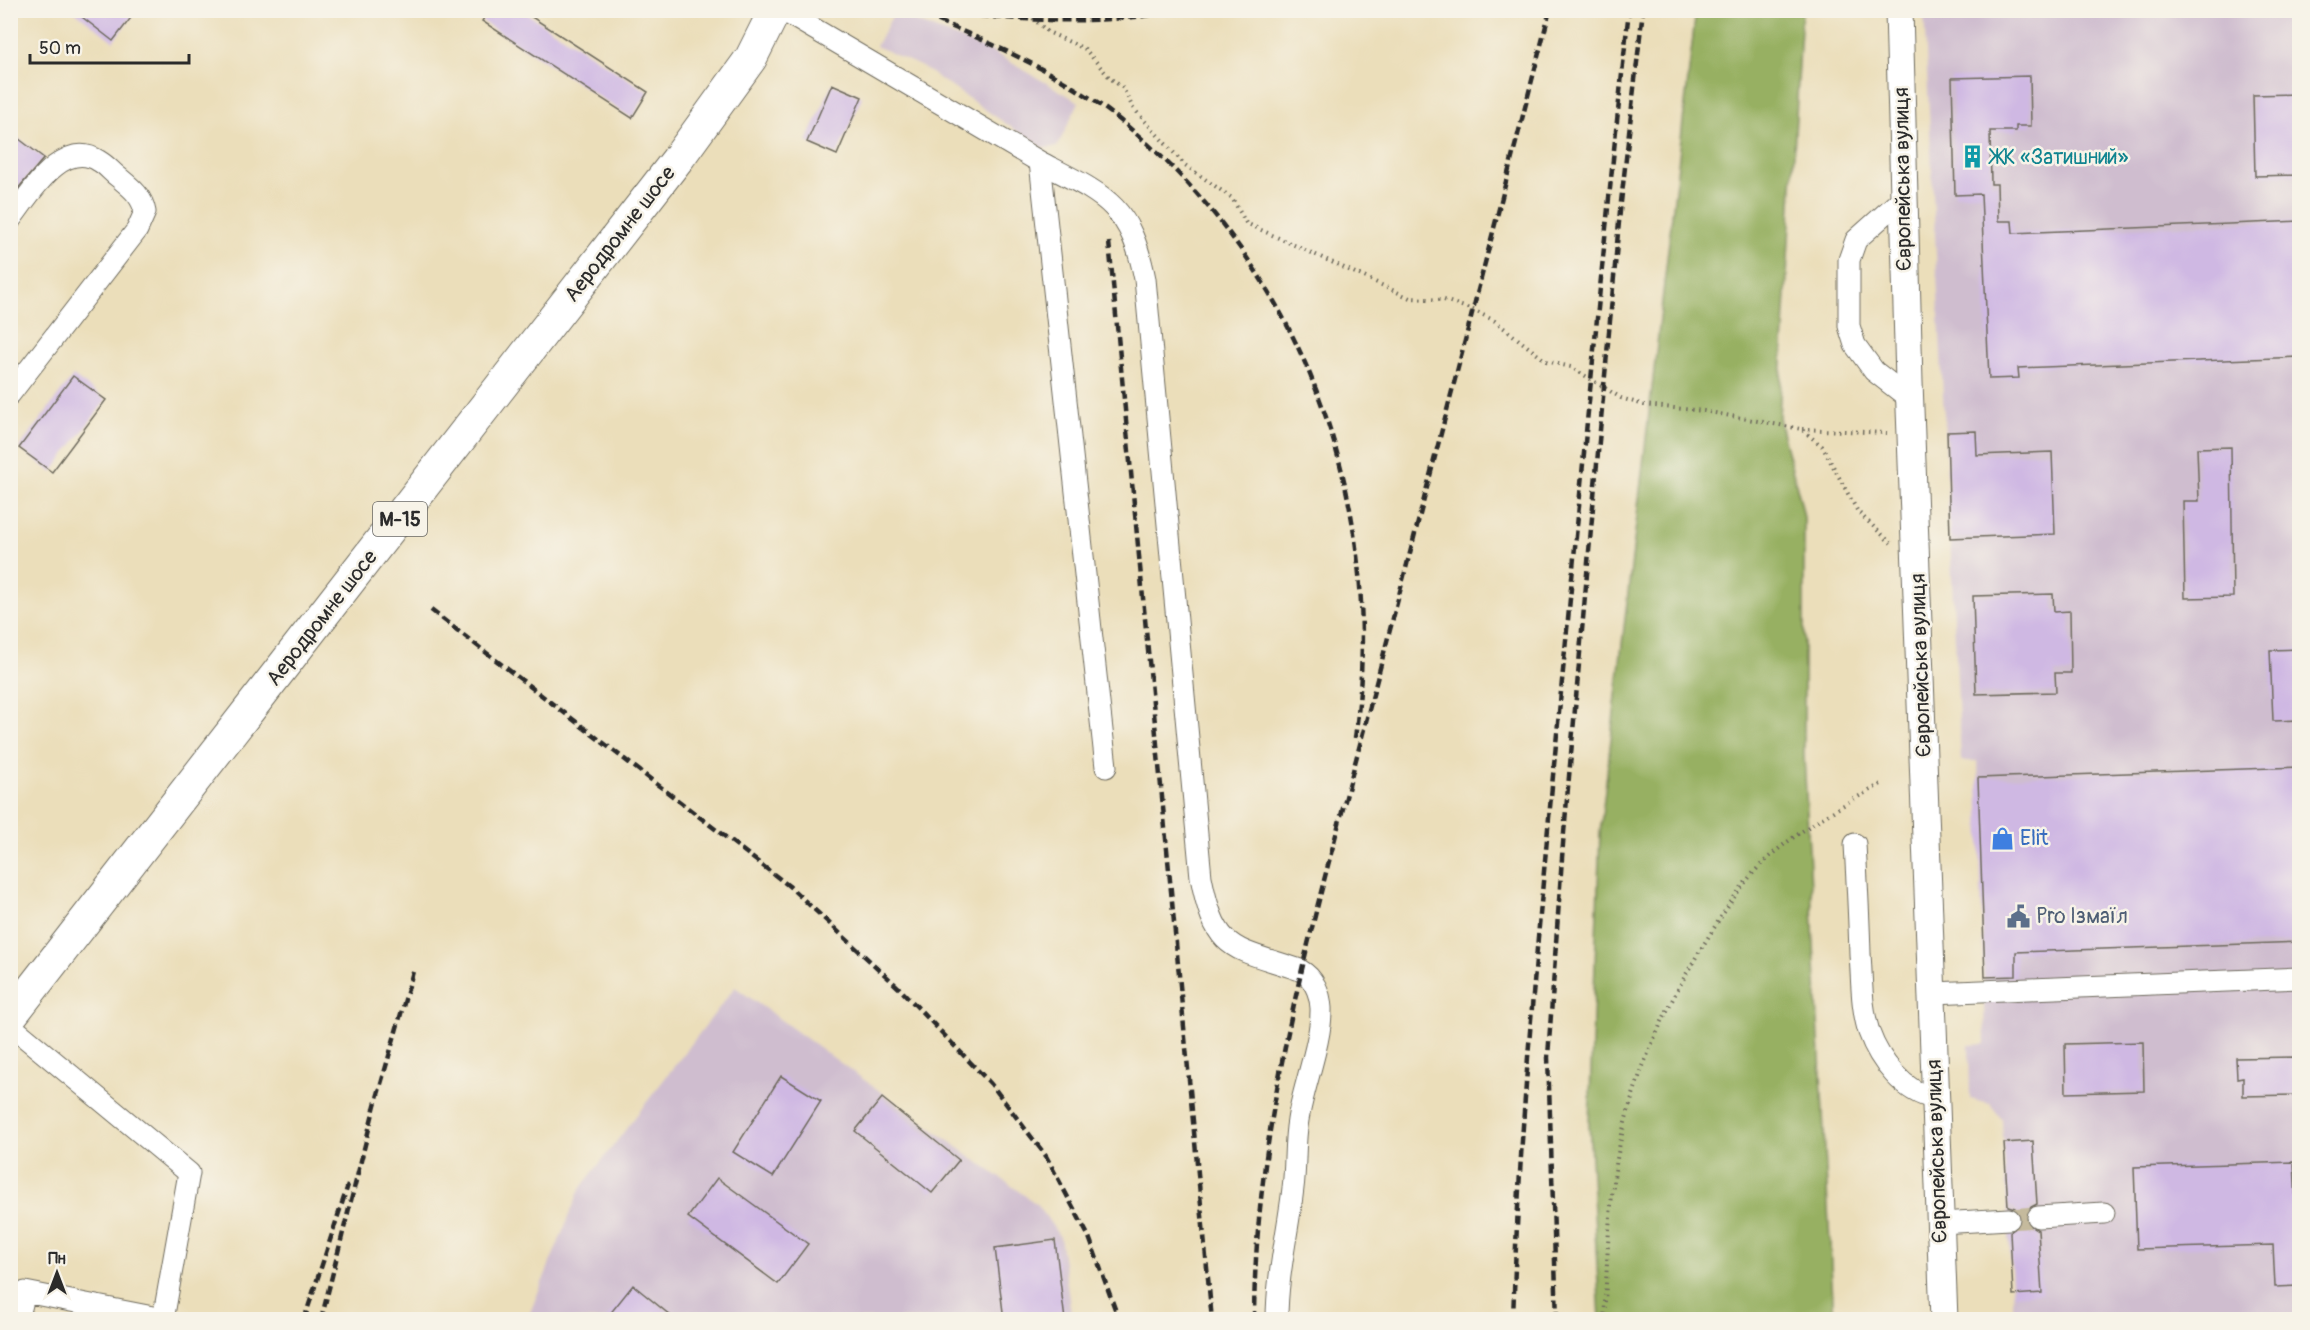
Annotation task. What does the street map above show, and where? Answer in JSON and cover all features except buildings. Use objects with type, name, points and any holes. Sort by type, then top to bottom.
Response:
[{"type":"highway","name":"Аеродромне шосе","points":[[10,1017],[677,160],[751,58],[775,10]]},
{"type":"main road","name":"Європейська вулиця","points":[[1899,10],[1903,198],[1933,993],[1934,1098],[1944,1320]]},
{"type":"lane","points":[[782,10],[1040,162],[1088,186],[1121,212],[1138,245],[1145,279],[1200,867],[1213,924],[1221,937],[1235,948],[1300,970],[1309,976],[1317,989],[1321,1008],[1298,1120],[1293,1191],[1280,1262],[1277,1320]]},
{"type":"lane","points":[[10,220],[50,170],[60,162],[85,156],[98,160],[138,193],[145,212],[137,230],[10,394]]},
{"type":"lane","points":[[1040,162],[1106,767]]},
{"type":"lane","points":[[1903,198],[1856,240],[1849,260],[1849,326],[1856,345],[1874,371],[1910,399]]},
{"type":"lane","points":[[1856,843],[1863,1002],[1869,1033],[1884,1062],[1910,1088],[1922,1096],[1934,1098]]},
{"type":"lane","points":[[1933,993],[2300,978]]},
{"type":"lane","points":[[10,1025],[189,1173],[163,1319],[94,1313],[25,1292],[18,1320]]},
{"type":"lane","points":[[2038,1217],[2104,1213]]},
{"type":"lane","points":[[1940,1223],[2009,1219]]},
{"type":"path","points":[[1024,10],[1048,32],[1085,48],[1110,78],[1123,88],[1133,108],[1185,165],[1232,198],[1246,223],[1410,298],[1444,300],[1473,310],[1495,321],[1546,361],[1571,368],[1621,398],[1644,405],[1704,411],[1801,429],[1895,433]]},
{"type":"path","points":[[1801,429],[1822,446],[1858,512],[1918,567]]},
{"type":"path","points":[[1604,1320],[1613,1195],[1623,1131],[1640,1070],[1682,979],[1734,898],[1768,858],[1822,817],[1883,783]]},
{"type":"shaded area","points":[[1924,11],[2299,11],[2299,1319],[2014,1319],[2002,1119],[1990,1104],[1970,1099],[1969,1045],[1985,1044],[1978,761],[1961,761]]},
{"type":"shaded area","points":[[894,13],[993,52],[1079,102],[1057,147],[1042,148],[922,67],[876,46]]},
{"type":"shaded area","points":[[735,987],[1038,1205],[1060,1237],[1072,1319],[527,1320],[580,1189]]},
{"type":"green space","points":[[1696,10],[1802,11],[1779,417],[1804,518],[1804,756],[1834,1319],[1600,1319],[1589,1123],[1600,833]]},
{"type":"tunnel","points":[[2009,1219],[2038,1217]]},
{"type":"railway","points":[[913,10],[990,43],[1040,68],[1111,113],[1178,173],[1234,240],[1281,313],[1317,392],[1343,475],[1358,561],[1362,649],[1355,738]]},
{"type":"railway","points":[[926,10],[989,17],[1053,20],[1117,19],[1180,10]]},
{"type":"railway","points":[[1254,1320],[1257,1242],[1265,1165],[1292,1012],[1329,860],[1550,10]]},
{"type":"railway","points":[[1513,1320],[1526,1080],[1540,920],[1594,346],[1629,10]]},
{"type":"railway","points":[[1557,1320],[1548,1057],[1563,844],[1591,529],[1620,211],[1643,10]]},
{"type":"railway","points":[[1109,242],[1212,1320]]},
{"type":"railway","points":[[431,610],[789,886],[899,988],[991,1084],[1046,1156],[1089,1237],[1119,1320]]},
{"type":"railway","points":[[321,1320],[375,1105],[414,968]]},
{"type":"railway","points":[[304,1320],[348,1185]]},
{"type":"place","name":"ЖК «Затишний»","points":[[1973,157]]},
{"type":"place","name":"Elit","points":[[2002,838]]},
{"type":"place","name":"Pro Ізмаїл","points":[[2018,916]]}]
